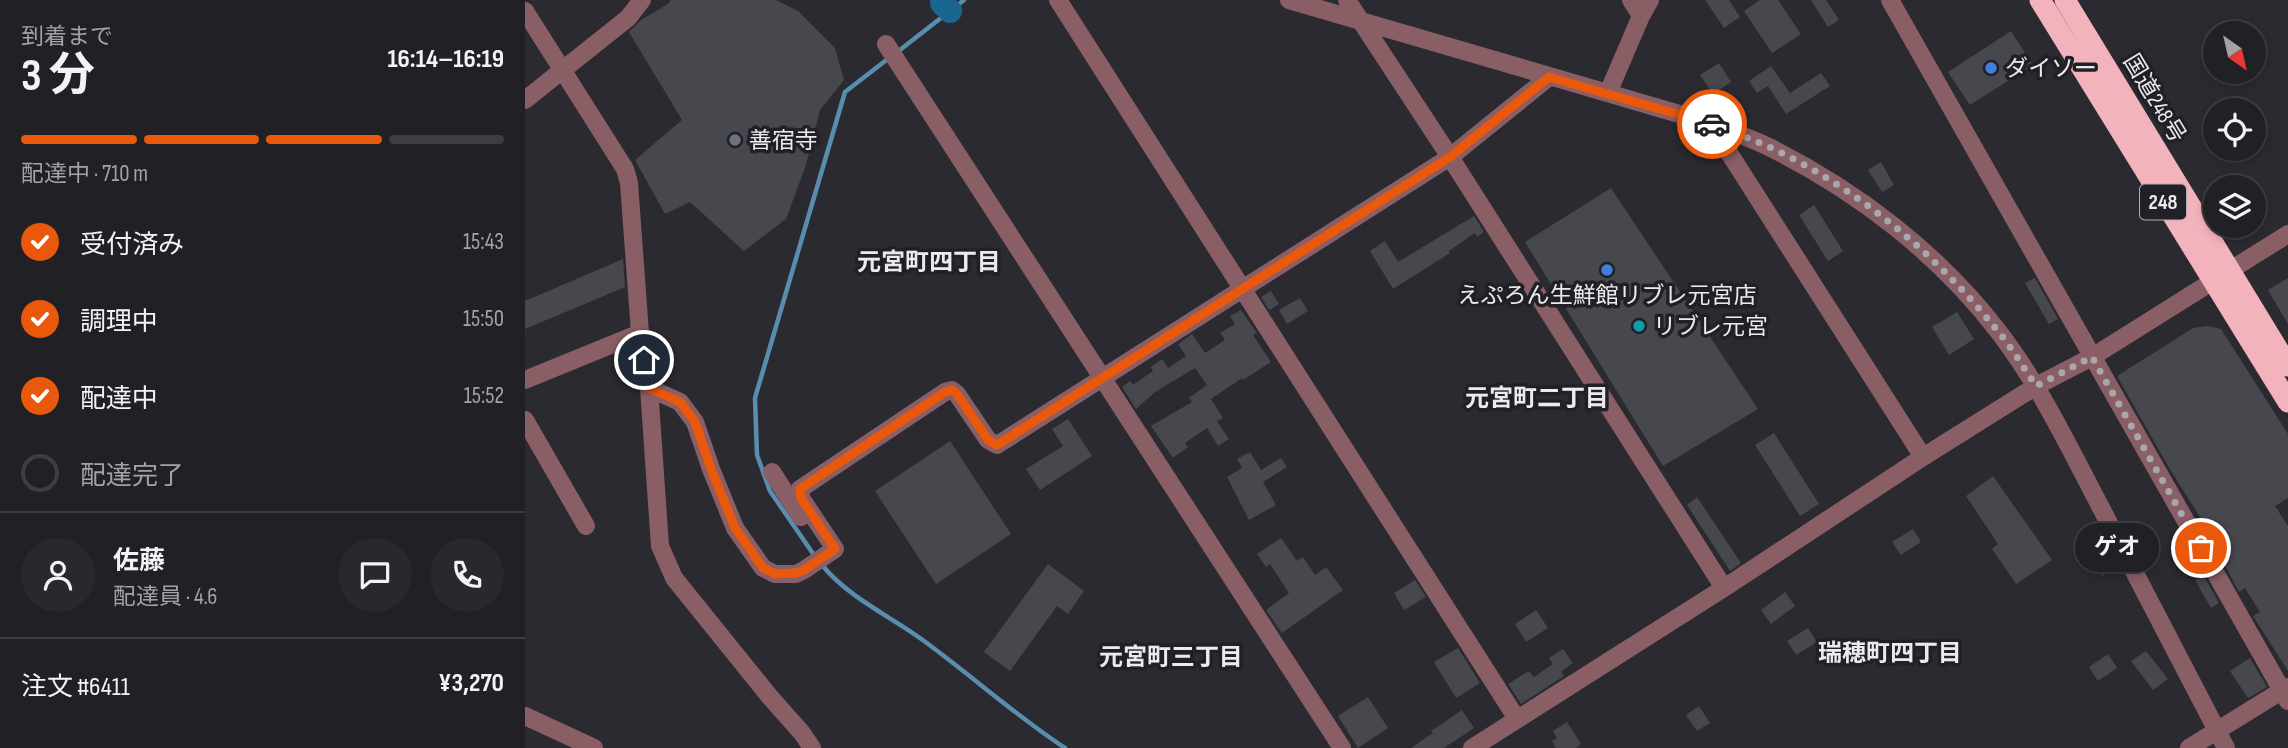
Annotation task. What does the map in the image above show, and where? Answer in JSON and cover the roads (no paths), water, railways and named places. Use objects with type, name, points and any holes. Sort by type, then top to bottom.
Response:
[{"type":"highway","name":"国道248号","points":[[2040,0],[2221,277],[2288,366]]},
{"type":"highway","name":"国道248号","points":[[2065,0],[2288,402]]},
{"type":"street","points":[[525,100],[628,18],[642,0]]},
{"type":"street","points":[[1058,0],[1517,719]]},
{"type":"street","points":[[1289,0],[1710,123],[1768,146],[1830,181],[1899,230],[1937,263],[1997,329],[2036,386],[2226,748]]},
{"type":"street","points":[[1347,0],[1724,588]]},
{"type":"street","points":[[1631,0],[1641,16]]},
{"type":"street","points":[[1608,93],[1650,0]]},
{"type":"street","points":[[1890,0],[2286,693],[2189,748]]},
{"type":"street","points":[[525,11],[625,169],[629,183],[640,333],[649,388],[660,546],[674,578],[812,748]]},
{"type":"street","points":[[886,44],[1342,748]]},
{"type":"street","points":[[649,388],[680,402],[695,422],[735,528],[763,568],[775,574],[796,573],[835,549],[801,498],[800,489],[945,392],[952,390],[957,394],[988,440],[997,445],[1450,157],[1549,77]]},
{"type":"street","points":[[1710,123],[1923,457]]},
{"type":"street","points":[[1472,748],[1724,588],[1923,457],[2036,386],[2092,357],[2288,234]]},
{"type":"street","points":[[525,380],[640,333]]},
{"type":"street","points":[[525,420],[586,526]]},
{"type":"street","points":[[772,472],[821,559]]},
{"type":"street","points":[[525,716],[594,748]]},
{"type":"waterway","points":[[896,53],[964,0]]},
{"type":"waterway","points":[[942,3],[950,11]]},
{"type":"waterway","points":[[816,558],[770,491],[757,455],[755,398],[845,92],[889,58]]},
{"type":"waterway","points":[[822,565],[857,597],[924,641],[1065,748]]},
{"type":"place","name":"ダイソー","points":[[1991,68]]},
{"type":"place","name":"善宿寺","points":[[735,140]]},
{"type":"place","name":"えぷろん生鮮館リブレ元宮店","points":[[1607,270]]},
{"type":"place","name":"リブレ元宮","points":[[1639,326]]},
{"type":"place","name":"ゲオ","points":[[2201,548]]},
{"type":"district","name":"元宮町四丁目","points":[[929,262]]},
{"type":"district","name":"元宮町二丁目","points":[[1537,398]]},
{"type":"district","name":"瑞穂町四丁目","points":[[1890,653]]},
{"type":"district","name":"元宮町三丁目","points":[[1171,657]]}]
